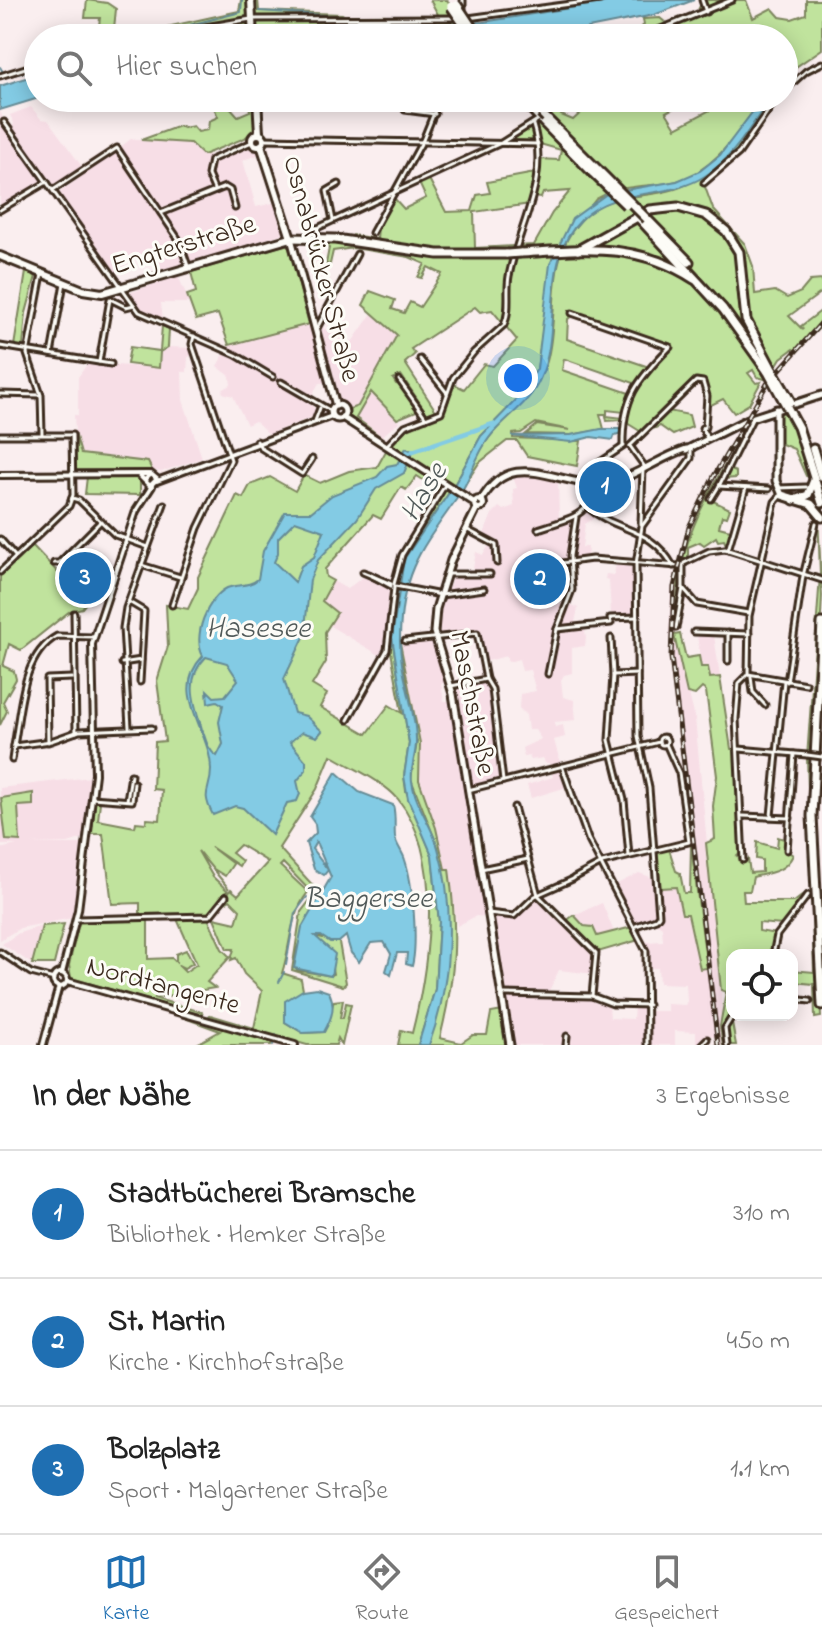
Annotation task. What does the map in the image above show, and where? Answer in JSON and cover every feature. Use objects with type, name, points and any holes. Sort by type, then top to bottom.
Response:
[{"type":"highway","points":[[454,2],[466,24]]},
{"type":"highway","points":[[454,2],[469,24]]},
{"type":"highway","points":[[536,112],[644,218],[727,307],[770,368]]},
{"type":"highway","points":[[538,112],[542,117]]},
{"type":"highway","points":[[578,250],[644,218],[659,207],[688,209],[706,215],[726,231],[741,260],[749,327],[800,426],[822,480]]},
{"type":"highway","points":[[644,218],[770,368]]},
{"type":"highway","points":[[291,238],[335,239],[438,254],[578,250],[645,255],[703,285]]},
{"type":"highway","points":[[810,450],[822,456]]},
{"type":"highway","points":[[794,500],[808,495],[813,487],[810,450]]},
{"type":"highway","points":[[810,450],[822,503]]},
{"type":"highway","points":[[780,491],[794,500],[811,504],[819,520]]},
{"type":"highway","points":[[822,623],[812,801],[822,1005]]},
{"type":"highway","points":[[822,669],[816,827],[822,969]]},
{"type":"main road","points":[[251,0],[251,24]]},
{"type":"main road","name":"Osnabrücker Straße","points":[[259,112],[262,139],[291,238],[333,411],[344,409],[342,417]]},
{"type":"main road","points":[[252,142],[254,135],[262,139]]},
{"type":"main road","name":"Engterstraße","points":[[0,256],[95,292],[123,289],[291,238]]},
{"type":"main road","points":[[333,411],[385,448],[477,504],[497,481],[520,472],[597,483],[645,467],[753,417],[822,395]]},
{"type":"main road","points":[[776,409],[780,491]]},
{"type":"main road","name":"Maschstraße","points":[[477,504],[434,616],[435,638],[451,686],[510,1045]]},
{"type":"street","points":[[555,0],[555,7]]},
{"type":"street","points":[[222,24],[251,19],[463,18],[599,0]]},
{"type":"street","points":[[702,0],[706,12]]},
{"type":"street","points":[[675,24],[732,0]]},
{"type":"street","points":[[454,2],[463,18]]},
{"type":"street","points":[[798,78],[822,63]]},
{"type":"street","points":[[0,76],[24,68]]},
{"type":"street","points":[[372,233],[435,114],[420,112]]},
{"type":"street","points":[[313,230],[501,143],[533,125],[545,112]]},
{"type":"street","points":[[704,183],[739,153],[767,112]]},
{"type":"street","points":[[4,122],[142,314],[194,336],[273,377]]},
{"type":"street","points":[[385,448],[405,426],[444,409],[453,378],[474,352],[500,330],[507,318],[510,273],[537,188],[538,144],[533,125]]},
{"type":"street","points":[[262,139],[538,144]]},
{"type":"street","points":[[214,189],[208,175],[211,160],[252,142]]},
{"type":"street","points":[[53,190],[117,148],[179,240],[189,269]]},
{"type":"street","points":[[0,210],[47,182]]},
{"type":"street","points":[[333,220],[327,191],[339,184]]},
{"type":"street","points":[[161,213],[214,189],[228,187],[235,208]]},
{"type":"street","points":[[314,329],[320,325],[357,254]]},
{"type":"street","points":[[42,273],[28,351],[41,395],[42,434]]},
{"type":"street","points":[[51,354],[64,282]]},
{"type":"street","points":[[99,362],[110,299],[126,307],[134,305]]},
{"type":"street","points":[[572,313],[670,347],[638,384],[621,427],[623,446]]},
{"type":"street","points":[[172,605],[198,528],[231,460],[193,348],[194,336]]},
{"type":"street","points":[[0,346],[111,364]]},
{"type":"street","points":[[420,359],[447,393]]},
{"type":"street","points":[[399,380],[426,418]]},
{"type":"street","points":[[538,529],[576,517],[587,507],[597,483],[599,463],[623,446],[630,446],[696,381],[703,382],[707,396],[705,427],[702,428],[707,439]]},
{"type":"street","points":[[281,382],[333,411]]},
{"type":"street","points":[[0,394],[41,395]]},
{"type":"street","points":[[315,421],[320,413],[318,405]]},
{"type":"street","points":[[0,475],[167,475],[315,421],[333,411]]},
{"type":"street","points":[[711,499],[753,417]]},
{"type":"street","points":[[0,435],[72,435],[72,498],[69,506],[0,572]]},
{"type":"street","points":[[257,441],[261,448],[302,474],[312,459]]},
{"type":"street","points":[[630,446],[645,467],[642,526]]},
{"type":"street","points":[[636,926],[659,917],[649,788],[640,747],[636,564],[642,526],[691,458],[688,448]]},
{"type":"street","points":[[135,473],[148,483]]},
{"type":"street","points":[[54,979],[62,973],[76,919],[92,798],[93,637],[126,539],[148,483],[154,477]]},
{"type":"street","points":[[148,483],[154,477]]},
{"type":"street","points":[[348,720],[387,650],[394,586],[402,555],[447,486]]},
{"type":"street","points":[[719,486],[769,489]]},
{"type":"street","points":[[728,550],[746,487]]},
{"type":"street","points":[[765,705],[753,692],[750,675],[750,613],[764,562],[775,502],[780,491],[806,487]]},
{"type":"street","points":[[72,498],[115,535],[148,547]]},
{"type":"street","points":[[129,727],[122,663],[123,628],[141,565],[164,504]]},
{"type":"street","points":[[587,507],[609,523],[640,531],[654,541],[673,566]]},
{"type":"street","points":[[548,674],[557,629],[571,593],[570,560],[576,517]]},
{"type":"street","points":[[771,816],[785,682],[803,576],[819,520]]},
{"type":"street","points":[[54,563],[59,563],[101,521]]},
{"type":"street","points":[[466,529],[496,545],[497,563]]},
{"type":"street","points":[[0,539],[15,556]]},
{"type":"street","points":[[539,566],[570,560],[673,566],[683,565],[709,551],[728,550],[803,576],[821,579]]},
{"type":"street","points":[[141,565],[180,577]]},
{"type":"street","points":[[676,628],[683,588],[683,565]]},
{"type":"street","points":[[363,572],[394,586],[441,595],[484,589]]},
{"type":"street","points":[[449,575],[490,574]]},
{"type":"street","points":[[683,588],[697,604],[750,613]]},
{"type":"street","points":[[129,602],[144,609],[140,682]]},
{"type":"street","points":[[74,613],[76,732]]},
{"type":"street","points":[[610,629],[610,618],[637,617]]},
{"type":"street","points":[[557,629],[611,623]]},
{"type":"street","points":[[694,632],[749,634]]},
{"type":"street","points":[[405,641],[477,633],[486,679],[492,689],[503,781]]},
{"type":"street","points":[[728,633],[728,661]]},
{"type":"street","points":[[12,760],[31,666],[50,641],[72,636],[93,637]]},
{"type":"street","points":[[611,638],[613,675],[609,737],[624,800],[629,856]]},
{"type":"street","points":[[122,663],[141,660]]},
{"type":"street","points":[[613,675],[637,674]]},
{"type":"street","points":[[743,860],[738,749],[738,689],[741,679],[750,675],[806,684]]},
{"type":"street","points":[[48,742],[47,679],[74,678]]},
{"type":"street","points":[[451,686],[486,679]]},
{"type":"street","points":[[14,746],[48,742],[76,732],[152,728]]},
{"type":"street","points":[[468,790],[659,742],[664,737],[680,777],[689,839],[683,845],[602,863],[538,895],[514,916],[488,913]]},
{"type":"street","points":[[738,749],[822,757]]},
{"type":"street","points":[[787,850],[794,754]]},
{"type":"street","points":[[562,766],[576,811],[636,926],[648,961],[647,1045]]},
{"type":"street","points":[[127,800],[131,775]]},
{"type":"street","points":[[92,798],[132,801],[134,783]]},
{"type":"street","points":[[514,807],[538,895],[596,953],[592,996]]},
{"type":"street","points":[[743,816],[790,818]]},
{"type":"street","points":[[480,869],[528,859]]},
{"type":"street","points":[[774,949],[777,935],[808,895]]},
{"type":"street","points":[[76,919],[210,916],[226,896]]},
{"type":"street","points":[[0,952],[31,973],[54,979],[59,986]]},
{"type":"street","points":[[43,1045],[59,986],[67,981],[62,973]]},
{"type":"street","name":"Nordtangente","points":[[67,981],[295,1045]]},
{"type":"street","points":[[503,994],[592,996],[613,1004],[648,1005]]},
{"type":"street","points":[[798,1000],[810,1001]]},
{"type":"street","points":[[727,1045],[725,1028],[729,1021]]},
{"type":"street","points":[[566,1045],[567,1036]]},
{"type":"street","points":[[701,1045],[707,1039]]},
{"type":"shaded area","points":[[0,110],[4,122],[29,156],[12,130],[14,123],[10,115],[24,110],[48,120],[83,168],[56,186],[48,182],[0,210]]},
{"type":"shaded area","points":[[131,139],[190,143],[214,158],[248,147],[259,151],[261,154],[243,160],[256,207],[277,202],[284,233],[159,274],[152,255],[134,260],[115,273],[59,193]]},
{"type":"shaded area","points":[[178,276],[190,303],[161,303],[163,321],[143,312],[129,293]]},
{"type":"shaded area","points":[[373,312],[398,334],[358,406],[347,410],[337,399],[332,382],[319,383],[308,402],[316,410],[315,416],[269,434],[255,421],[247,425],[233,396],[223,393],[222,390],[231,385],[230,376],[217,366],[229,345],[312,323],[352,342]]},
{"type":"shaded area","points":[[162,326],[169,329],[168,347],[192,348],[194,355],[188,357],[187,372],[182,372],[183,400],[202,458],[161,472],[152,470],[148,462],[81,454],[74,415],[78,415],[78,377],[88,363],[158,368]]},
{"type":"shaded area","points":[[370,392],[399,422],[381,437],[356,418]]},
{"type":"shaded area","points":[[530,474],[558,478],[559,521],[577,518],[586,509],[596,517],[585,524],[582,547],[588,547],[587,558],[547,564],[528,579],[530,588],[540,586],[543,596],[550,596],[551,604],[568,603],[578,608],[574,627],[584,626],[586,637],[585,646],[572,648],[572,673],[564,675],[561,680],[563,697],[574,700],[576,720],[554,722],[555,727],[563,725],[565,737],[554,740],[567,787],[531,798],[527,785],[553,777],[549,763],[545,763],[543,758],[531,760],[529,756],[524,757],[522,748],[541,739],[535,730],[528,730],[526,715],[519,708],[520,694],[536,691],[530,670],[522,671],[519,659],[508,662],[506,656],[484,662],[477,632],[446,636],[440,633],[439,627],[440,608],[454,574],[472,574],[476,552],[483,555],[490,544],[482,539],[492,514],[499,507],[503,510],[514,506],[513,489],[517,488],[513,477]]},
{"type":"shaded area","points":[[704,490],[711,492],[692,531],[681,567],[674,635],[695,718],[721,990],[723,1045],[716,1045],[715,1038],[710,1035],[696,1045],[696,1032],[675,1031],[675,1045],[650,1045],[650,1011],[667,1011],[667,1004],[685,1005],[687,1001],[686,984],[659,983],[658,968],[651,968],[646,942],[663,941],[662,927],[656,923],[660,916],[660,888],[676,886],[682,913],[688,914],[691,921],[700,968],[707,967],[669,632],[671,589]]},
{"type":"shaded area","points":[[616,564],[634,568],[633,616],[614,616],[611,613],[609,580],[605,579],[606,574],[614,575]]},
{"type":"shaded area","points":[[364,576],[391,590],[387,609],[387,650],[381,656],[330,626],[336,614],[322,601],[333,581],[347,589]]},
{"type":"shaded area","points":[[697,634],[714,635],[720,677],[710,678],[701,668]]},
{"type":"shaded area","points":[[431,640],[446,682],[441,684],[444,701],[451,701],[486,917],[476,916],[457,926],[449,870],[445,870],[436,828],[419,780],[420,743],[401,643]]},
{"type":"shaded area","points":[[488,682],[491,695],[501,780],[470,787],[455,688]]},
{"type":"shaded area","points":[[91,777],[84,838],[68,843],[29,844],[83,844],[72,918],[20,928],[0,940],[0,849],[17,845],[0,845],[0,788]]},
{"type":"shaded area","points":[[639,873],[656,879],[657,917],[637,924],[615,885]]},
{"type":"shaded area","points":[[535,894],[550,914],[594,953],[594,974],[559,970],[548,993],[507,991],[491,911],[514,915]]},
{"type":"shaded area","points":[[602,903],[614,932],[597,937],[593,927],[584,926],[574,915]]},
{"type":"shaded area","points":[[42,926],[32,964],[2,944],[19,933]]},
{"type":"shaded area","points":[[506,997],[591,998],[596,1003],[609,1005],[610,1018],[633,1019],[634,1006],[643,1006],[646,1009],[645,1045],[569,1045],[566,1038],[565,1045],[514,1045]]},
{"type":"green space","points":[[87,0],[107,3],[116,9],[114,24],[99,24],[100,18],[85,18]]},
{"type":"green space","points":[[241,0],[258,0],[259,11],[342,14],[351,19],[440,18],[430,0],[447,0],[463,23],[180,24],[239,11]]},
{"type":"green space","points":[[703,0],[746,0],[753,18],[772,8],[780,17],[792,19],[806,14],[806,0],[822,0],[822,49],[798,65],[798,24],[679,24],[694,18]]},
{"type":"green space","points":[[660,18],[667,24],[644,24],[643,19]]},
{"type":"green space","points":[[216,112],[234,112],[238,116],[254,112],[255,128],[245,138],[203,155],[190,143],[141,140],[179,126],[193,126],[198,132],[208,130],[209,121],[218,117]]},
{"type":"green space","points":[[560,112],[573,120],[582,112],[666,112],[676,128],[706,112],[752,112],[716,158],[691,175],[663,184],[621,189],[546,114]]},
{"type":"green space","points":[[760,112],[767,112],[739,153],[704,184],[713,209],[745,244],[753,266],[755,294],[775,291],[787,298],[801,292],[810,281],[822,280],[822,292],[789,316],[803,330],[801,326],[822,310],[822,325],[796,351],[793,349],[781,358],[773,371],[727,307],[677,249],[769,374],[765,379],[757,377],[753,370],[748,373],[756,383],[761,382],[749,404],[734,413],[723,399],[707,407],[703,382],[696,381],[663,410],[689,415],[692,427],[673,435],[660,426],[643,433],[622,420],[607,421],[606,416],[623,418],[625,412],[607,410],[607,414],[600,414],[604,429],[571,435],[526,434],[537,425],[570,430],[536,423],[521,433],[513,434],[513,438],[581,441],[577,466],[527,456],[517,441],[507,441],[479,463],[460,492],[485,444],[530,394],[542,373],[551,343],[561,253],[580,221],[601,205],[691,183],[718,163]],"holes":[[[573,315],[669,347],[649,367],[567,339],[568,319]],[[565,359],[637,384],[632,394],[562,370]]]},
{"type":"green space","points":[[539,124],[608,193],[596,199],[553,254],[537,369],[522,394],[481,436],[453,487],[410,549],[399,585],[403,559],[440,491],[417,476],[406,490],[401,487],[381,519],[373,515],[325,569],[326,577],[333,581],[322,601],[337,613],[325,632],[326,662],[312,685],[327,694],[320,707],[367,734],[389,705],[402,713],[390,646],[396,597],[392,637],[409,743],[404,776],[406,791],[432,855],[439,922],[435,989],[418,1045],[398,1045],[401,1030],[412,1033],[424,976],[429,913],[428,881],[422,851],[413,823],[392,792],[331,755],[317,789],[279,848],[317,890],[312,893],[283,863],[280,866],[308,892],[294,921],[282,973],[301,979],[303,990],[295,997],[285,1022],[303,1033],[324,1032],[334,1001],[343,1000],[340,1018],[343,1018],[346,1003],[351,1004],[342,1045],[338,1038],[336,1045],[307,1045],[208,1017],[210,1015],[254,1028],[262,991],[244,974],[236,958],[231,960],[234,949],[227,949],[214,918],[236,923],[240,910],[230,900],[219,906],[231,889],[238,895],[268,862],[240,845],[232,853],[242,861],[239,866],[211,847],[233,864],[225,876],[212,868],[229,889],[198,851],[213,877],[228,891],[206,915],[140,917],[140,903],[112,904],[103,834],[92,834],[95,802],[100,802],[98,820],[135,827],[136,822],[160,820],[162,790],[153,789],[155,742],[165,741],[157,681],[168,646],[166,605],[188,609],[198,588],[198,577],[237,495],[243,498],[250,485],[270,477],[295,491],[304,475],[320,483],[349,471],[377,467],[387,449],[402,456],[390,446],[397,437],[412,426],[442,413],[452,383],[464,389],[484,364],[493,366],[517,340],[492,310],[480,312],[475,307],[411,349],[415,354],[405,363],[436,411],[428,415],[401,375],[393,379],[396,384],[405,385],[421,409],[397,419],[371,392],[356,418],[381,437],[382,442],[347,414],[347,410],[358,406],[397,335],[363,305],[370,291],[395,300],[392,309],[404,313],[410,302],[420,307],[442,274],[428,267],[422,278],[418,277],[425,264],[409,257],[354,248],[333,251],[330,264],[326,264],[329,248],[303,243],[349,244],[353,235],[377,239],[378,227],[394,198],[404,209],[426,198],[419,183],[429,179],[446,212],[472,211],[477,195],[490,193],[487,182],[535,173],[537,181],[538,159],[559,160],[561,150],[540,144],[501,143]],"holes":[[[570,191],[552,213],[534,245],[475,248],[474,212],[530,204],[532,197],[541,198],[543,193]]]},
{"type":"green space","points":[[288,244],[309,324],[229,345],[218,314],[196,320],[187,295],[196,292],[191,272]]},
{"type":"green space","points":[[26,272],[36,276],[26,313],[23,347],[14,346]]},
{"type":"green space","points":[[162,326],[169,329],[168,347],[160,352],[159,368],[127,364],[130,347],[160,351]]},
{"type":"green space","points":[[787,405],[814,479],[806,476],[794,449],[777,442],[776,409]]},
{"type":"green space","points":[[749,423],[728,469],[736,472],[736,478],[723,479],[711,500],[730,509],[727,517],[722,516],[719,527],[734,531],[728,550],[724,540],[718,541],[716,537],[704,545],[700,542],[688,547],[688,561],[680,575],[687,545],[697,519]]},
{"type":"green space","points":[[75,433],[81,454],[148,462],[152,470],[75,470]]},
{"type":"green space","points":[[131,476],[140,480],[140,495],[85,494],[87,477]]},
{"type":"green space","points":[[818,517],[822,596],[810,819],[821,1017],[815,1018],[814,984],[798,983],[798,971],[814,972],[807,758],[820,575]]},
{"type":"green space","points":[[32,545],[66,581],[92,559],[107,576],[82,608],[70,611],[21,650],[9,644],[3,666],[14,671],[16,679],[3,702],[7,711],[0,725],[0,576]]},
{"type":"green space","points":[[680,634],[686,658],[699,656],[701,667],[708,667],[710,678],[720,677],[731,749],[736,750],[741,853],[737,856],[743,862],[748,859],[750,873],[762,872],[762,860],[756,859],[757,842],[777,848],[778,837],[787,840],[786,850],[793,855],[781,868],[753,877],[750,891],[743,891],[744,902],[794,902],[807,892],[783,925],[759,923],[759,931],[776,934],[773,949],[726,949],[726,992],[721,990],[706,843],[715,839],[713,806],[717,776],[706,691],[702,688],[695,695],[687,693],[674,635]]},
{"type":"green space","points":[[400,643],[420,743],[419,780],[436,828],[445,869],[449,869],[452,893],[454,954],[440,1038],[461,1043],[473,1035],[487,1035],[491,1013],[503,1011],[508,1045],[429,1045],[444,984],[447,902],[438,847],[411,779],[417,742]]},
{"type":"green space","points":[[33,793],[33,805],[18,806],[20,841],[6,840],[1,798]]},
{"type":"green space","points":[[691,845],[707,968],[700,969],[688,914],[682,914],[676,887],[661,888],[657,852],[669,849],[676,871],[680,873],[684,893],[690,893]]},
{"type":"green space","points":[[314,895],[313,911],[297,950],[297,970],[331,976],[329,951],[315,936],[339,942],[346,983],[343,986],[292,970],[301,912]]},
{"type":"green space","points":[[574,915],[584,926],[593,927],[597,936],[636,926],[642,939],[598,952],[566,921]]},
{"type":"green space","points":[[208,918],[222,949],[230,957],[207,982],[215,988],[154,998],[202,1012],[203,1016],[71,978],[69,965],[79,922],[148,920],[148,959],[172,958],[176,962],[176,954],[186,950],[193,963],[184,968],[178,965],[185,972],[197,964],[177,919]]},
{"type":"green space","points":[[64,924],[54,964],[32,964],[42,926]]},
{"type":"green space","points":[[726,992],[726,1021],[732,1023],[736,1045],[723,1045],[720,1026]]},
{"type":"green space","points":[[160,1009],[272,1042],[271,1045],[195,1045],[220,1031]]},
{"type":"water","points":[[619,0],[694,0],[654,15],[608,24],[447,24],[483,22]]},
{"type":"water","points":[[24,78],[24,103],[0,110],[0,86]]},
{"type":"water","points":[[752,112],[761,112],[733,151],[705,176],[690,184],[610,201],[582,219],[569,236],[556,274],[547,359],[540,379],[530,396],[484,445],[462,490],[424,546],[409,577],[401,615],[400,651],[415,726],[412,781],[416,798],[438,848],[444,872],[449,922],[446,973],[436,1022],[429,1045],[418,1045],[435,989],[439,922],[432,855],[408,799],[404,776],[409,743],[392,637],[404,559],[453,487],[481,436],[522,394],[537,369],[550,264],[572,219],[608,193],[677,181],[700,171],[720,155]]},
{"type":"water","points":[[620,429],[621,433],[615,435],[613,440],[591,437],[571,442],[512,436],[571,435]]},
{"type":"water","name":"Hasesee","points":[[406,448],[413,451],[404,473],[376,489],[357,519],[318,560],[310,580],[304,637],[284,679],[294,713],[306,716],[322,731],[317,737],[302,732],[290,742],[306,761],[306,770],[297,781],[300,794],[297,801],[287,803],[272,835],[243,808],[235,806],[213,815],[207,796],[211,777],[209,755],[190,698],[189,684],[193,670],[203,656],[200,629],[208,609],[227,588],[258,579],[263,551],[285,512],[311,512],[332,495],[377,477],[387,466],[397,464]],"holes":[[[295,521],[324,531],[314,557],[301,566],[295,582],[274,562],[278,553],[278,538]],[[206,657],[227,663],[238,680],[225,696],[214,697],[207,690],[208,703],[217,701],[223,705],[219,722],[223,744],[217,756],[206,740],[193,692],[195,674]]]},
{"type":"water","name":"Baggersee","points":[[336,772],[359,792],[393,805],[395,837],[408,870],[412,898],[415,943],[412,966],[406,964],[407,953],[397,953],[391,975],[386,971],[391,954],[384,942],[371,943],[359,962],[351,953],[346,936],[339,942],[330,942],[315,936],[335,954],[331,976],[294,968],[302,927],[331,877],[328,870],[324,875],[314,869],[306,843],[316,833],[310,817]],"holes":[[[316,842],[328,870],[312,849]]]},
{"type":"water","points":[[317,988],[329,992],[333,1007],[331,1017],[324,1032],[303,1033],[285,1022],[285,1001],[303,990]]},
{"type":"waterway","points":[[241,11],[242,0]]},
{"type":"waterway","points":[[259,11],[338,16]]},
{"type":"waterway","points":[[194,24],[241,12]]},
{"type":"waterway","points":[[342,21],[370,21]]},
{"type":"waterway","points":[[0,67],[3,72]]},
{"type":"waterway","points":[[5,77],[24,72]]},
{"type":"waterway","name":"Hase","points":[[413,451],[493,424]]},
{"type":"waterway","points":[[286,965],[295,913],[307,897]]},
{"type":"waterway","points":[[279,982],[284,972]]},
{"type":"waterway","points":[[273,1045],[276,1035]]},
{"type":"railway","points":[[718,1045],[671,657],[674,587],[689,527],[714,476],[767,384],[822,322]]},
{"type":"place","name":"Stadtbücherei Bramsche","points":[[605,487]]},
{"type":"place","name":"Bolzplatz","points":[[85,578]]},
{"type":"place","name":"St. Martin","points":[[540,579]]}]
